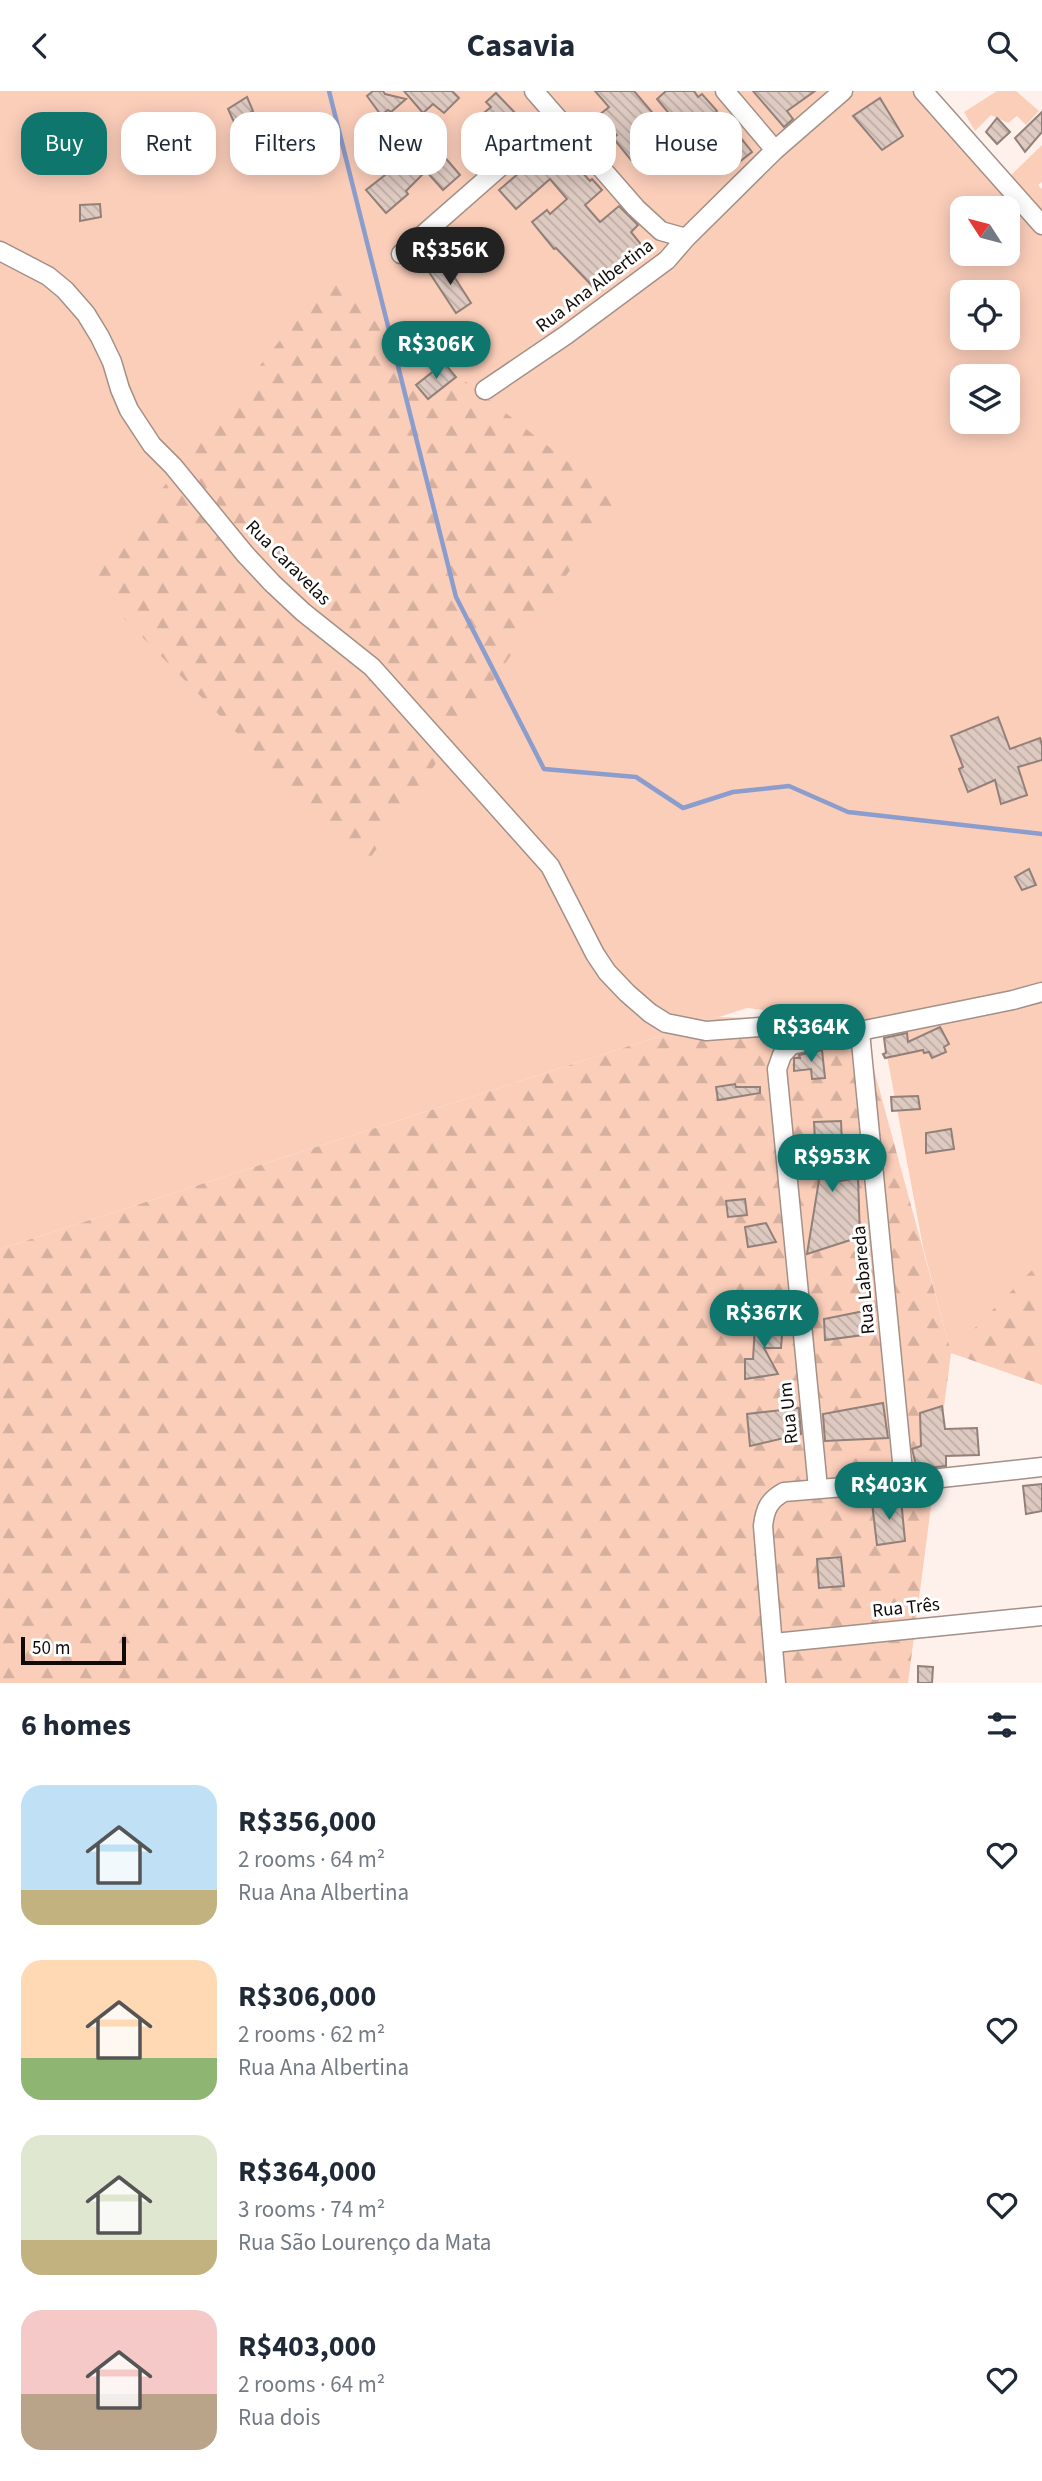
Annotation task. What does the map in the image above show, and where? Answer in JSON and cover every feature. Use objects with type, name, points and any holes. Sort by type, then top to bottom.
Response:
[{"type":"street","points":[[534,91],[551,112]]},
{"type":"street","points":[[724,91],[775,150]]},
{"type":"street","name":"Rua Ana Albertina","points":[[485,390],[653,272],[775,150],[843,91]]},
{"type":"street","points":[[923,91],[1042,225]]},
{"type":"street","points":[[401,254],[491,175]]},
{"type":"street","points":[[607,175],[661,231],[686,238]]},
{"type":"street","name":"Rua Caravelas","points":[[0,251],[48,276],[65,290],[86,314],[112,362],[124,400],[152,445],[194,489],[245,554],[272,583],[303,612],[372,667],[550,866],[607,972],[650,1013],[666,1023],[706,1031],[760,1027],[780,1032],[791,1045]]},
{"type":"street","points":[[791,1045],[1042,992]]},
{"type":"street","name":"Rua Labareda","points":[[860,1032],[904,1482]]},
{"type":"street","name":"Rua Um","points":[[791,1045],[782,1055],[777,1069],[818,1488]]},
{"type":"street","points":[[776,1683],[763,1526],[764,1513],[769,1503],[784,1492],[1042,1467]]},
{"type":"street","name":"Rua Três","points":[[774,1643],[1042,1616]]},
{"type":"green space","points":[[0,91],[923,91],[1013,196],[950,196],[950,266],[1020,266],[1020,204],[1042,230],[1042,1261],[951,1353],[923,1247],[883,1035],[861,1022],[747,1008],[0,1249]]},
{"type":"green space","points":[[997,91],[1016,91],[1039,111],[1026,125],[1017,116],[1008,123],[991,115],[975,131],[964,112]]},
{"type":"green space","points":[[1042,145],[1042,182],[1038,185],[1042,189],[1042,218],[1011,175]]},
{"type":"green space","points":[[331,276],[618,501],[366,864],[88,582]]},
{"type":"green space","points":[[719,1017],[861,1022],[951,1352],[1042,1260],[1042,1385],[951,1353],[908,1683],[0,1683],[0,1249]]},
{"type":"building","points":[[373,91],[383,91],[385,94],[406,99],[391,112],[379,112],[367,96]]},
{"type":"building","points":[[404,91],[452,91],[459,98],[445,112],[433,104],[422,112]]},
{"type":"building","points":[[595,91],[634,91],[652,112],[630,112],[630,159],[616,142],[616,112],[603,112],[609,107]]},
{"type":"building","points":[[666,91],[694,91],[698,97],[702,94],[717,111],[668,112],[657,99]]},
{"type":"building","points":[[753,91],[815,91],[787,111],[793,119],[784,127]]},
{"type":"building","points":[[496,93],[514,112],[485,112],[491,107],[486,102]]},
{"type":"building","points":[[247,97],[253,111],[230,113],[228,109]]},
{"type":"building","points":[[880,98],[903,136],[882,150],[853,116]]},
{"type":"building","points":[[1042,112],[1042,132],[1025,152],[1015,138]]},
{"type":"building","points":[[997,118],[1010,132],[997,144],[986,132]]},
{"type":"building","points":[[742,140],[752,152],[742,160]]},
{"type":"building","points":[[447,160],[460,175],[443,190],[430,175],[447,175]]},
{"type":"building","points":[[385,175],[422,175],[406,191],[408,194],[386,213],[366,190]]},
{"type":"building","points":[[517,175],[585,175],[602,190],[585,205],[600,222],[619,206],[638,225],[631,232],[644,248],[606,278],[608,280],[597,291],[556,248],[554,249],[532,222],[547,210],[550,214],[567,199],[550,179],[516,209],[499,190]]},
{"type":"building","points":[[100,204],[101,217],[80,221],[80,205]]},
{"type":"building","points":[[444,261],[471,303],[456,313],[429,272]]},
{"type":"building","points":[[439,332],[450,352],[433,360],[423,340]]},
{"type":"building","points":[[444,363],[456,377],[428,399],[416,385]]},
{"type":"building","points":[[998,717],[1010,749],[1040,738],[1042,745],[1042,760],[1018,767],[1027,795],[1001,804],[995,780],[968,792],[959,769],[963,767],[951,736]]},
{"type":"building","points":[[1029,869],[1036,885],[1022,890],[1015,877]]},
{"type":"building","points":[[940,1027],[949,1044],[944,1047],[946,1052],[932,1058],[929,1052],[924,1053],[923,1050],[885,1058],[884,1038],[907,1033],[908,1042]]},
{"type":"building","points":[[822,1050],[825,1078],[812,1079],[811,1069],[794,1071],[794,1058]]},
{"type":"building","points":[[735,1084],[736,1087],[760,1087],[760,1093],[718,1100],[716,1087]]},
{"type":"building","points":[[918,1096],[920,1109],[892,1111],[891,1097]]},
{"type":"building","points":[[841,1121],[842,1144],[831,1144],[834,1182],[858,1178],[860,1237],[807,1254],[820,1174],[809,1175],[808,1158],[816,1158],[814,1122]]},
{"type":"building","points":[[951,1129],[954,1149],[926,1153],[926,1133]]},
{"type":"building","points":[[745,1199],[747,1215],[728,1217],[726,1201]]},
{"type":"building","points":[[766,1223],[776,1242],[748,1247],[745,1227]]},
{"type":"building","points":[[864,1311],[863,1335],[825,1340],[824,1319]]},
{"type":"building","points":[[783,1321],[781,1348],[764,1348],[778,1374],[745,1379],[745,1359],[753,1359],[755,1326]]},
{"type":"building","points":[[883,1403],[888,1438],[825,1441],[823,1414]]},
{"type":"building","points":[[942,1406],[945,1429],[977,1428],[979,1455],[946,1456],[946,1466],[917,1469],[912,1449],[921,1446],[920,1413]]},
{"type":"building","points":[[799,1408],[801,1434],[750,1446],[747,1414]]},
{"type":"building","points":[[1042,1484],[1042,1511],[1026,1514],[1023,1486]]},
{"type":"building","points":[[901,1499],[905,1541],[877,1545],[872,1503]]},
{"type":"building","points":[[841,1557],[844,1586],[819,1588],[817,1559]]},
{"type":"building","points":[[918,1666],[933,1667],[932,1683],[918,1683]]},
{"type":"waterway","points":[[329,91],[456,597],[544,769],[636,777],[683,808],[733,792],[789,786],[848,812],[1042,834]]}]
